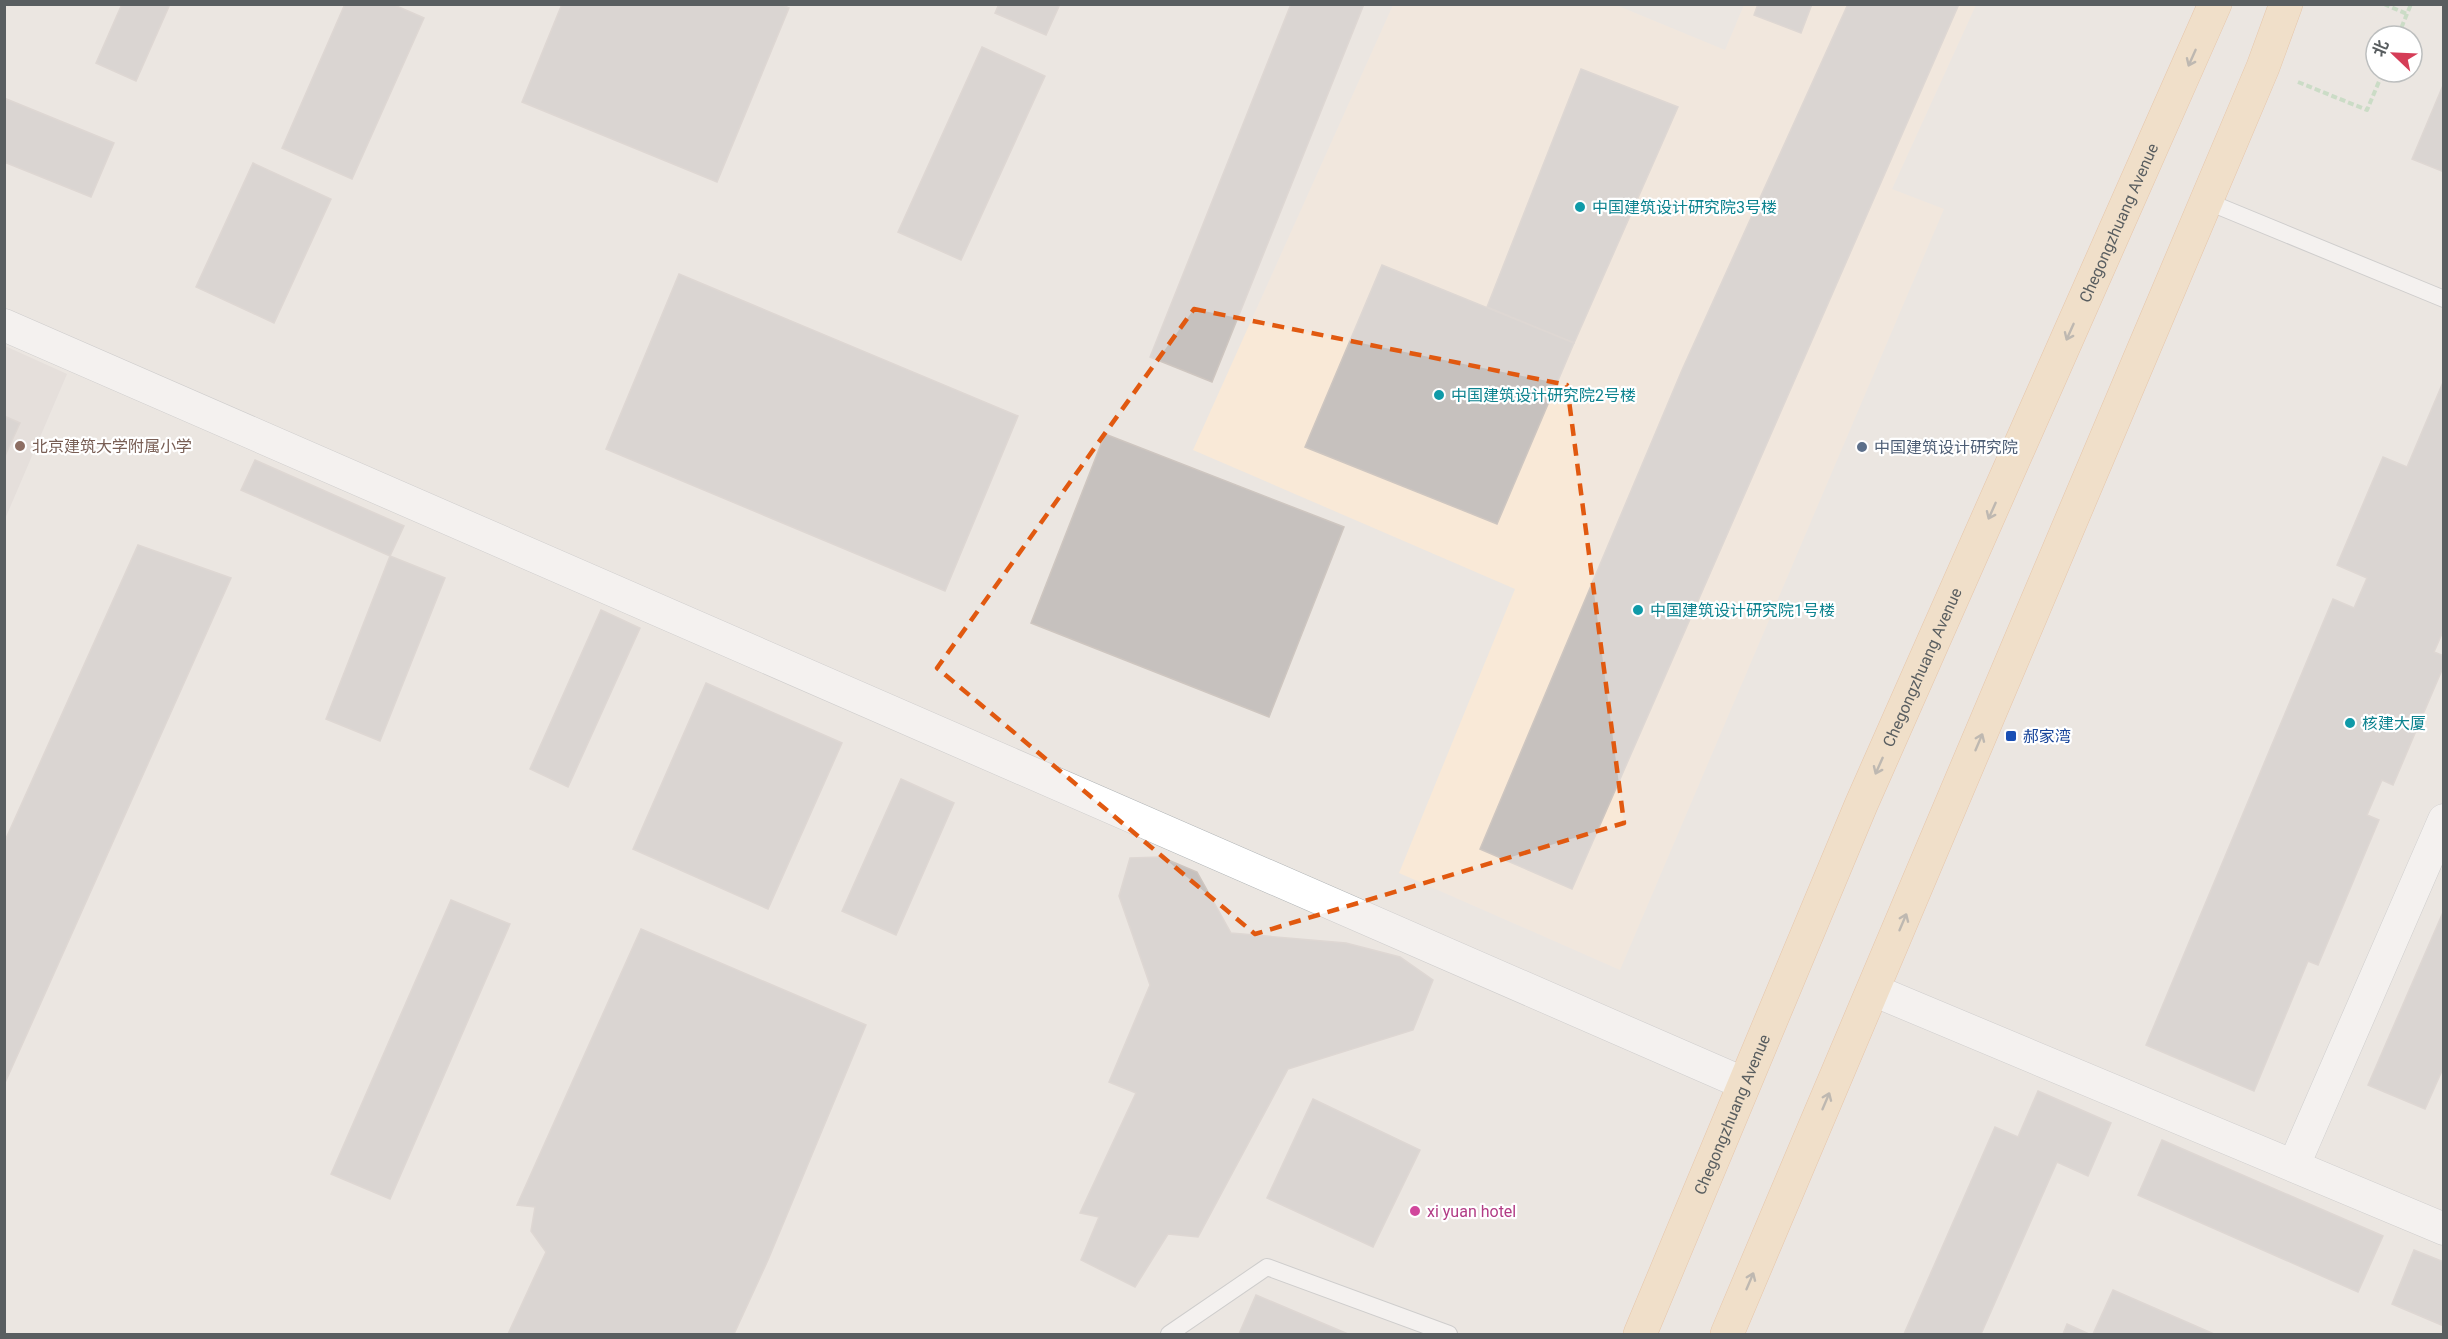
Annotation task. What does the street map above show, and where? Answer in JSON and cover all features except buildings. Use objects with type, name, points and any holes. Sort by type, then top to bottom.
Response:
[{"type":"main road","name":"Chegongzhuang Avenue","points":[[1640,1335],[1743,1083],[1861,805],[2215,4]]},
{"type":"main road","points":[[1727,1335],[2263,67],[2286,4]]},
{"type":"street","points":[[4,325],[1743,1083]]},
{"type":"street","points":[[2294,1165],[2444,820]]},
{"type":"street","points":[[1874,990],[2444,1229]]},
{"type":"lane","points":[[2206,201],[2444,299]]},
{"type":"lane","points":[[1169,1335],[1267,1267],[1449,1335]]},
{"type":"path","points":[[2384,4],[2407,14]]},
{"type":"path","points":[[2403,24],[2411,4]]},
{"type":"path","points":[[2263,67],[2367,110],[2378,84]]},
{"type":"highlighted area","points":[[1194,309],[1567,385],[1624,823],[1255,934],[937,668]]},
{"type":"shaded area","name":"中国建筑设计研究院","points":[[1393,5],[1616,5],[1725,50],[1744,5],[1976,5],[1892,189],[1944,209],[1620,970],[1399,873],[1515,589],[1193,450]]},
{"type":"shaded area","name":"北京建筑大学附属小学","points":[[5,346],[67,374],[5,519]]},
{"type":"place","name":"中国建筑设计研究院3号楼","points":[[1580,207]]},
{"type":"place","name":"中国建筑设计研究院2号楼","points":[[1439,395]]},
{"type":"place","name":"北京建筑大学附属小学","points":[[20,446]]},
{"type":"place","name":"中国建筑设计研究院","points":[[1862,447]]},
{"type":"place","name":"中国建筑设计研究院1号楼","points":[[1638,610]]},
{"type":"place","name":"核建大厦","points":[[2350,723]]},
{"type":"place","name":"郝家湾","points":[[2011,736]]},
{"type":"place","name":"xi yuan hotel","points":[[1415,1211]]}]
